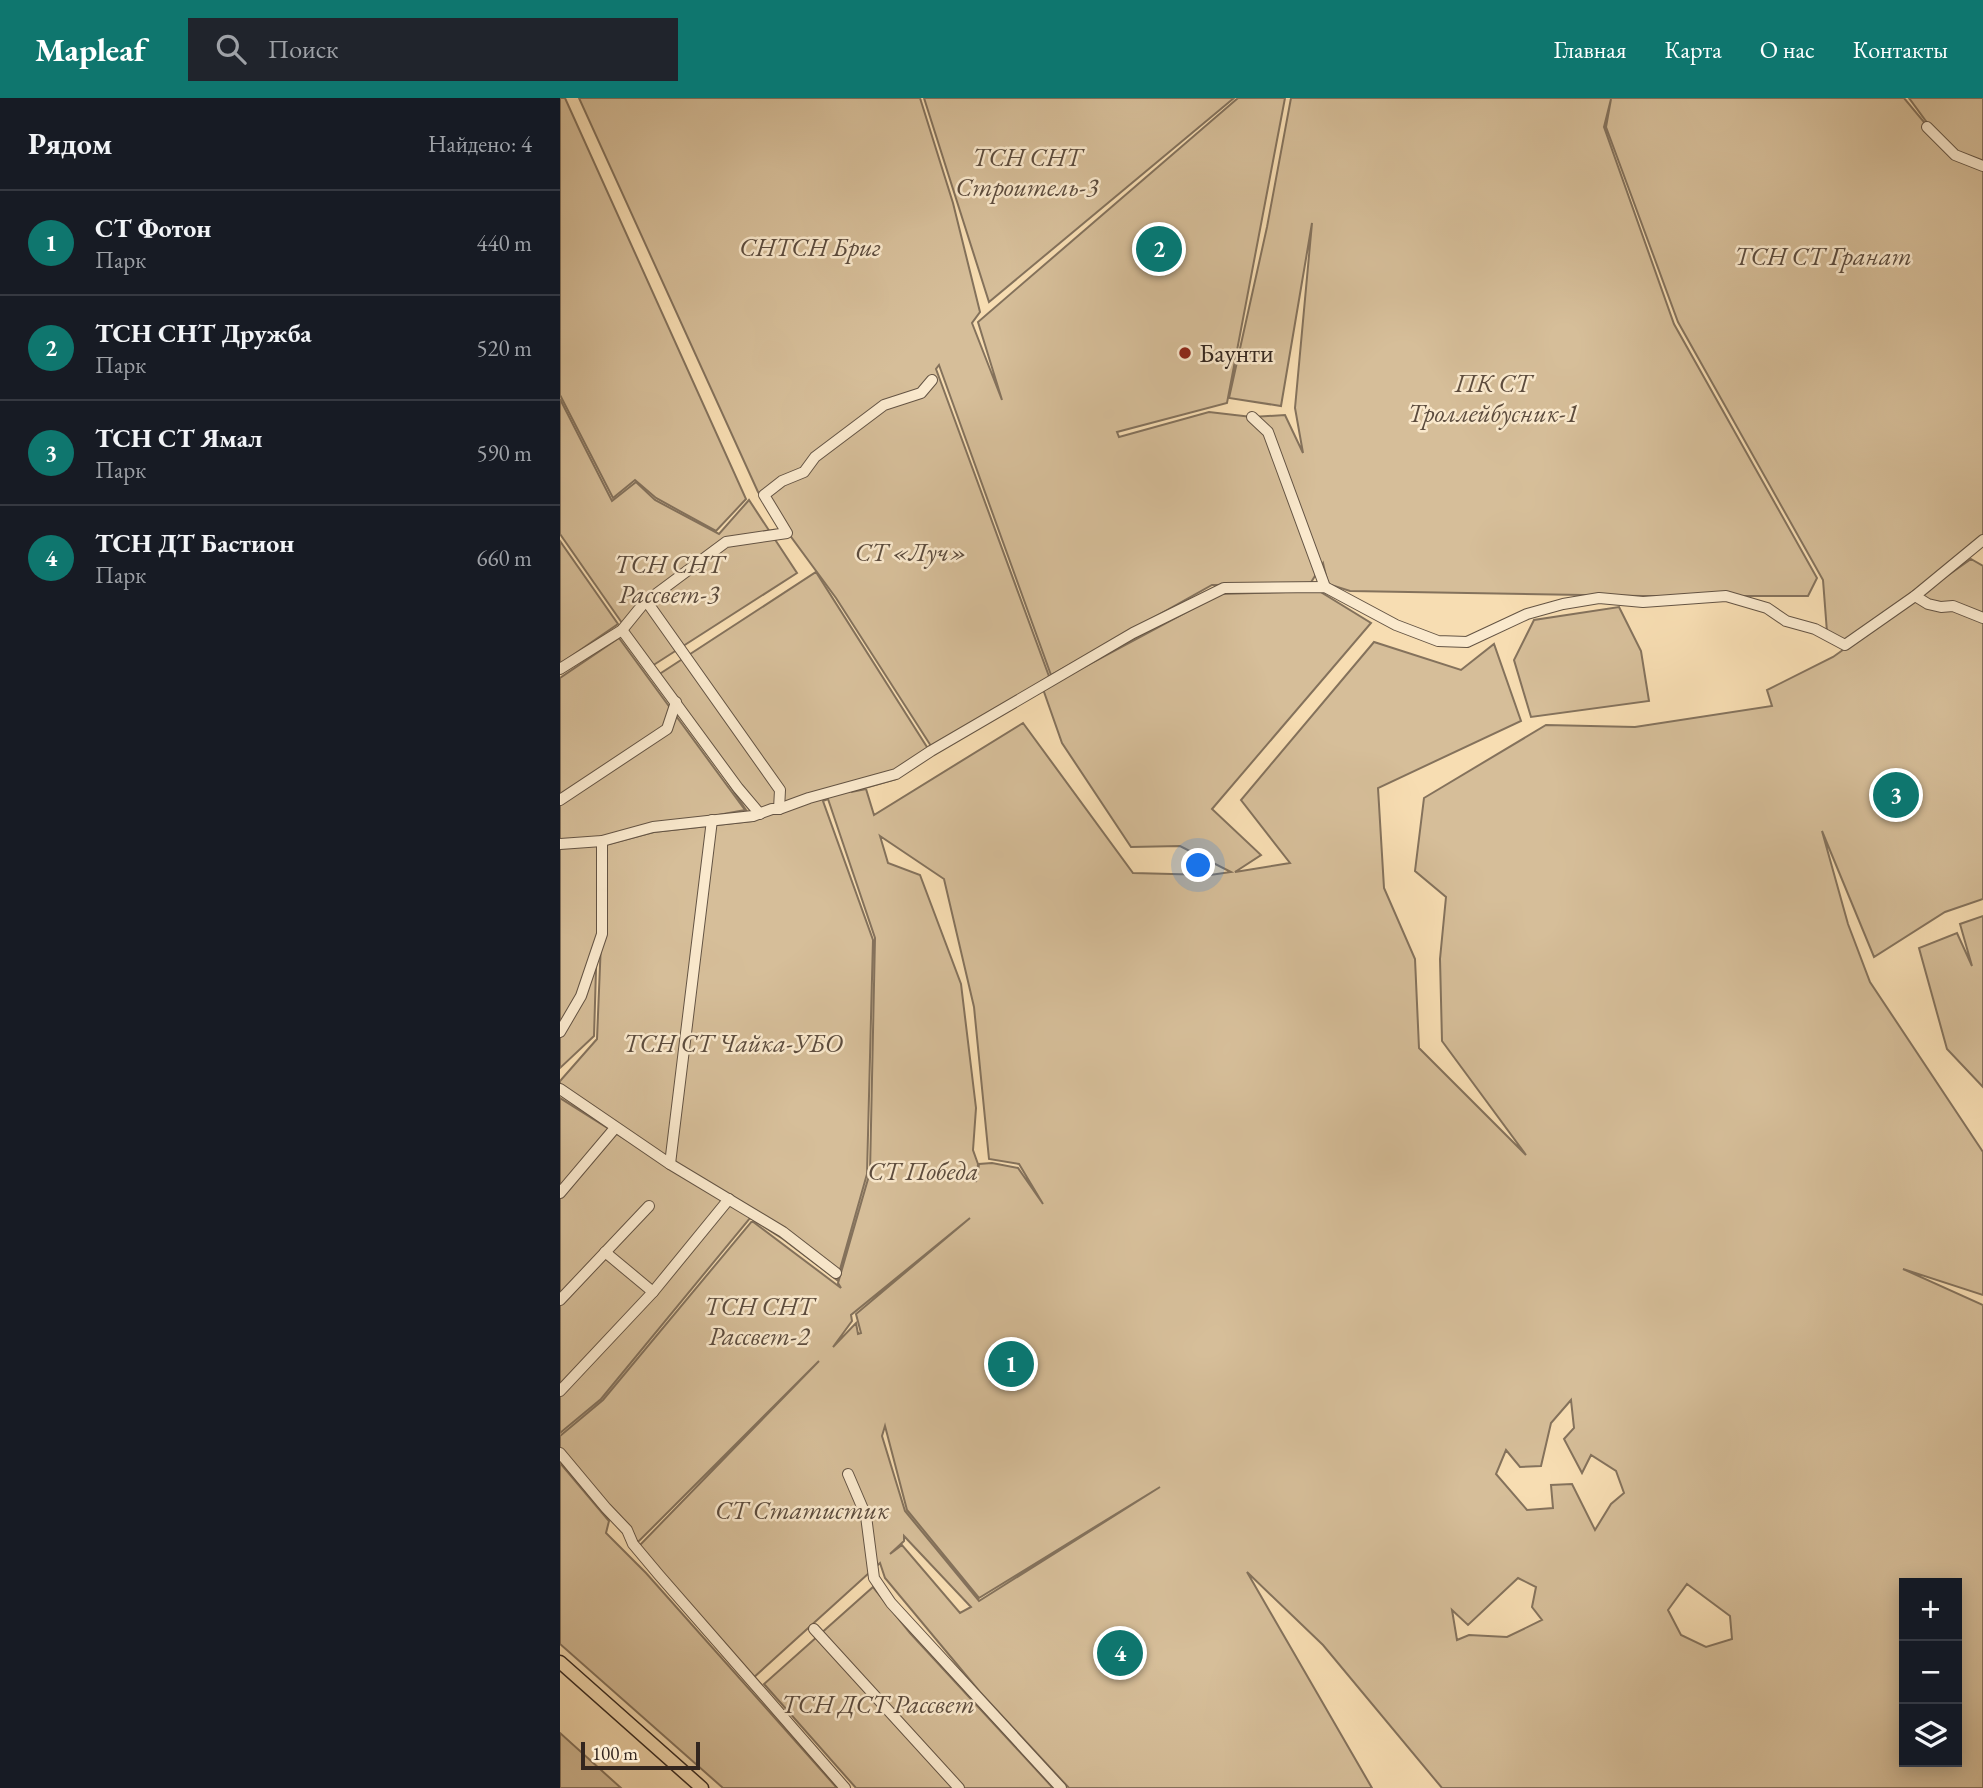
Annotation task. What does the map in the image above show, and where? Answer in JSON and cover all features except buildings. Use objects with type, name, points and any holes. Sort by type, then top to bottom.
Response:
[{"type":"main road","points":[[560,1662],[702,1788]]},
{"type":"street","points":[[1927,127],[1955,155],[1983,166]]},
{"type":"street","points":[[560,669],[622,630],[643,603],[726,542],[787,533],[764,495],[782,481],[804,472],[814,457],[884,405],[921,393],[932,380]]},
{"type":"street","points":[[1252,417],[1268,432],[1325,587]]},
{"type":"street","points":[[560,844],[603,841],[653,827],[760,814],[896,774],[1133,633],[1224,588],[1325,587],[1396,625],[1438,641],[1467,642],[1527,614],[1563,604],[1599,598],[1643,602],[1727,596],[1767,608],[1786,621],[1815,629],[1845,645],[1915,596],[1983,540]]},
{"type":"street","points":[[1915,596],[1928,604],[1953,606],[1983,618]]},
{"type":"street","points":[[647,602],[780,790],[779,809]]},
{"type":"street","points":[[622,630],[760,814]]},
{"type":"street","points":[[560,800],[667,729],[676,702]]},
{"type":"street","points":[[670,1164],[712,820]]},
{"type":"street","points":[[560,1032],[580,996],[602,934],[603,841]]},
{"type":"street","points":[[560,1090],[670,1164],[783,1231],[836,1273]]},
{"type":"street","points":[[560,1193],[615,1128]]},
{"type":"street","points":[[560,1391],[653,1292],[729,1199]]},
{"type":"street","points":[[560,1300],[649,1206]]},
{"type":"street","points":[[605,1252],[653,1292]]},
{"type":"street","points":[[560,1453],[627,1530],[632,1544],[845,1788]]},
{"type":"street","points":[[848,1474],[866,1516],[874,1578],[885,1595],[1061,1788]]},
{"type":"street","points":[[814,1629],[959,1788]]},
{"type":"green space","points":[[560,98],[565,98],[746,499],[716,531],[656,498],[635,480],[613,498],[560,395]]},
{"type":"green space","points":[[579,98],[920,98],[953,203],[980,312],[972,323],[1002,400],[978,322],[1238,98],[1285,98],[1227,403],[1117,432],[1119,437],[1209,412],[1252,417],[1285,415],[1303,453],[1295,408],[1312,223],[1281,406],[1229,398],[1267,227],[1291,98],[1904,98],[1953,157],[1983,169],[1983,540],[1844,642],[1827,632],[1823,580],[1678,322],[1606,127],[1611,99],[1604,127],[1674,324],[1817,578],[1808,596],[1350,591],[1328,584],[1323,563],[1310,584],[1212,585],[1051,675],[939,365],[936,369],[1050,679],[931,746],[836,598],[758,492]]},
{"type":"green space","name":"ТСН СНТ Строитель-3","points":[[924,98],[1234,98],[989,302]]},
{"type":"green space","points":[[1909,98],[1983,98],[1983,163],[1958,153],[1931,128]]},
{"type":"green space","name":"ТСН СНТ Рассвет-3","points":[[560,399],[612,501],[636,482],[655,500],[719,534],[749,500],[797,573],[652,666],[560,534]]},
{"type":"green space","points":[[560,541],[618,624],[560,664]]},
{"type":"green space","points":[[1971,559],[1983,566],[1983,899],[1945,912],[1874,957],[1822,831],[1848,924],[1870,982],[1983,1152],[1983,1295],[1903,1269],[1983,1305],[1983,1788],[1442,1788],[1323,1645],[1247,1572],[1372,1788],[1069,1788],[980,1692],[885,1578],[880,1563],[752,1679],[639,1546],[819,1361],[634,1543],[560,1451],[560,1436],[603,1400],[752,1221],[841,1288],[838,1283],[870,1172],[875,938],[828,799],[823,801],[873,940],[867,1174],[837,1280],[750,1218],[601,1399],[560,1433],[560,1098],[698,1185],[560,1094],[560,1081],[597,1039],[605,845],[654,832],[753,821],[658,675],[816,572],[932,755],[896,779],[851,792],[866,789],[874,815],[1023,723],[1133,873],[1210,875],[1231,872],[1180,846],[1131,847],[1062,743],[1043,689],[1220,594],[1319,591],[1371,623],[1212,809],[1261,855],[1235,872],[1290,863],[1241,800],[1374,642],[1461,670],[1494,644],[1521,721],[1378,788],[1384,888],[1415,959],[1419,1048],[1526,1155],[1442,1041],[1440,959],[1446,897],[1415,871],[1424,798],[1546,725],[1635,727],[1772,706],[1767,690],[1833,657]],"holes":[[[880,836],[944,879],[974,1007],[989,1159],[1019,1164],[1043,1204],[1018,1168],[992,1163],[979,1164],[976,1182],[978,1164],[973,1150],[976,1108],[961,984],[920,875],[888,863]],[[970,1218],[856,1314],[861,1333],[858,1334],[856,1323],[833,1347],[852,1321],[851,1315]],[[1571,1400],[1574,1428],[1564,1439],[1582,1473],[1591,1455],[1616,1471],[1624,1493],[1611,1504],[1595,1530],[1572,1484],[1551,1485],[1553,1508],[1527,1510],[1496,1474],[1506,1450],[1520,1467],[1541,1466],[1551,1423]],[[885,1426],[907,1510],[979,1598],[1160,1487],[979,1601],[905,1511],[882,1436]],[[904,1536],[971,1607],[960,1613],[902,1545],[890,1554],[904,1541]],[[1518,1578],[1536,1587],[1532,1607],[1542,1620],[1507,1637],[1469,1635],[1457,1640],[1452,1610],[1468,1625]],[[1687,1584],[1730,1616],[1732,1639],[1706,1647],[1681,1635],[1668,1610]]]},
{"type":"green space","points":[[1619,607],[1641,651],[1649,701],[1531,717],[1514,660],[1534,620]]},
{"type":"green space","points":[[619,638],[745,810],[600,837],[594,1036],[560,1068],[560,678]]},
{"type":"green space","points":[[1983,916],[1983,1087],[1947,1049],[1919,948],[1957,933],[1972,966],[1960,924]]},
{"type":"green space","points":[[560,1463],[609,1521],[606,1533],[646,1573],[837,1788],[723,1788],[560,1644]]},
{"type":"green space","name":"ТСН ДСТ Рассвет","points":[[873,1587],[910,1633],[1053,1788],[856,1788],[764,1684]]},
{"type":"green space","points":[[560,1733],[621,1788],[560,1788]]},
{"type":"place","name":"ТСН СНТ Дружба","points":[[1159,249]]},
{"type":"place","name":"Баунти","points":[[1185,353]]},
{"type":"place","name":"ТСН СТ Ямал","points":[[1896,795]]},
{"type":"place","name":"СТ Фотон","points":[[1011,1364]]},
{"type":"place","name":"ТСН ДТ Бастион","points":[[1120,1653]]},
{"type":"park label","name":"СНТСН Бриг","points":[[810,247]]},
{"type":"park label","name":"ТСН СТ Гранат","points":[[1823,256]]},
{"type":"park label","name":"ПК СТ Троллейбусник-1","points":[[1493,398]]},
{"type":"park label","name":"СТ «Луч»","points":[[911,552]]},
{"type":"park label","name":"ТСН СТ Чайка-УБО","points":[[733,1043]]},
{"type":"park label","name":"СТ Победа","points":[[923,1171]]},
{"type":"park label","name":"ТСН СНТ Рассвет-2","points":[[759,1321]]},
{"type":"park label","name":"СТ Статистик","points":[[802,1510]]}]
